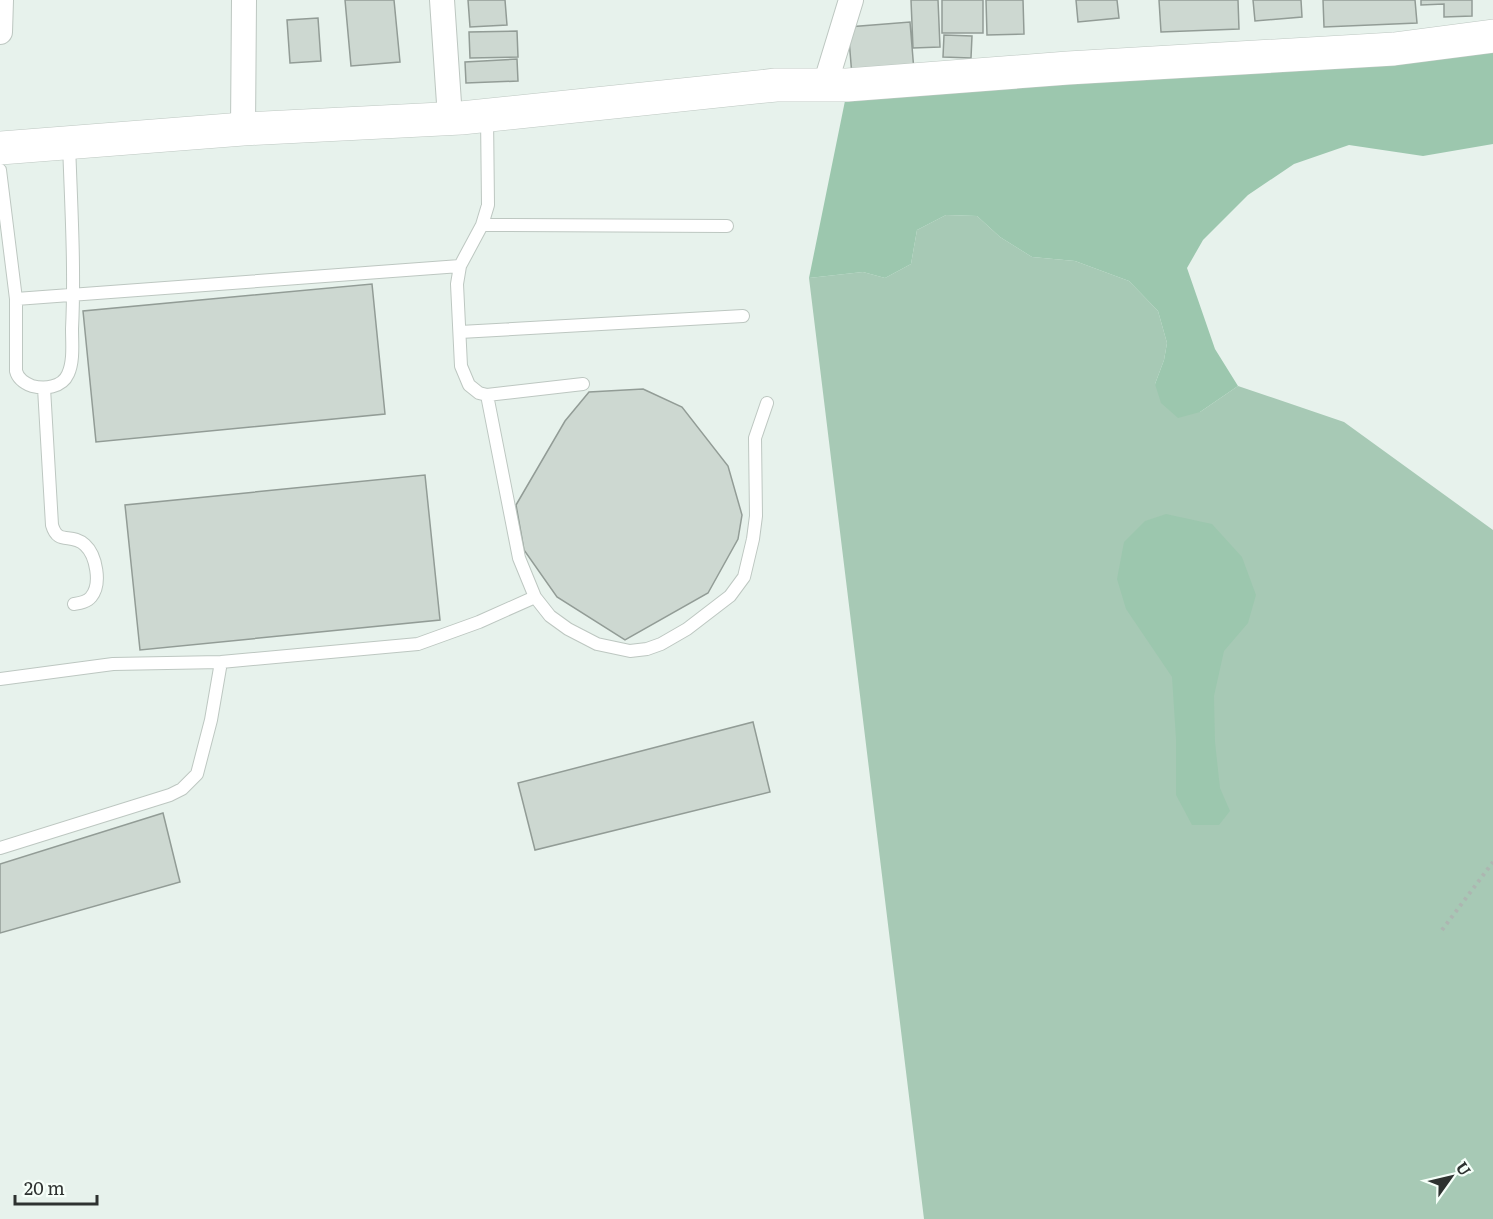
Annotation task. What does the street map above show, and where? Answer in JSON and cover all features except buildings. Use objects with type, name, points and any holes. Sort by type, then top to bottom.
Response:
[{"type":"main road","points":[[0,148],[243,129],[487,115],[776,85],[847,85],[1068,68],[1394,49],[1493,36]]},
{"type":"street","points":[[0,32],[1,0]]},
{"type":"street","points":[[243,129],[244,0]]},
{"type":"street","points":[[442,0],[450,118]]},
{"type":"street","points":[[825,85],[851,0]]},
{"type":"lane","points":[[487,115],[488,205],[482,225],[460,266],[457,284],[461,366],[469,385],[479,393],[583,384]]},
{"type":"lane","points":[[0,170],[6,254],[16,299],[17,375],[27,384],[44,388],[63,382],[71,363],[74,295],[69,142]]},
{"type":"lane","points":[[482,225],[727,226]]},
{"type":"lane","points":[[16,299],[460,266]]},
{"type":"lane","points":[[460,332],[743,316]]},
{"type":"lane","points":[[44,388],[52,525],[55,534],[59,537],[76,539],[86,546],[93,556],[97,581],[94,593],[84,601],[74,604]]},
{"type":"lane","points":[[487,394],[519,558],[535,597],[550,616],[568,629],[597,644],[630,651],[661,644],[687,629],[720,606],[738,588],[748,563],[756,516],[754,438],[767,403]]},
{"type":"lane","points":[[0,679],[113,664],[221,662],[418,644],[479,622],[535,597]]},
{"type":"lane","points":[[0,848],[170,795],[189,782],[197,774],[221,662]]},
{"type":"path","points":[[1442,930],[1493,862]]},
{"type":"green space","points":[[1493,47],[1493,144],[1423,156],[1349,145],[1294,164],[1248,195],[1203,240],[1187,268],[1215,349],[1238,386],[1200,412],[1178,418],[1161,403],[1155,384],[1164,360],[1167,343],[1158,311],[1129,281],[1075,261],[1032,257],[1000,237],[977,216],[946,215],[917,230],[911,264],[885,278],[863,272],[809,278],[848,86]]},
{"type":"green space","points":[[946,215],[977,216],[1000,237],[1032,257],[1075,261],[1129,281],[1158,311],[1167,343],[1164,360],[1155,384],[1200,412],[1238,386],[1344,422],[1493,530],[1493,1219],[924,1219],[809,278],[863,272],[885,278],[911,264],[917,230]]},
{"type":"green space","points":[[1166,514],[1212,524],[1242,557],[1256,595],[1248,623],[1224,651],[1214,696],[1215,742],[1220,788],[1230,811],[1219,825],[1192,825],[1176,795],[1176,739],[1172,677],[1126,609],[1117,579],[1124,542],[1145,521]]}]
